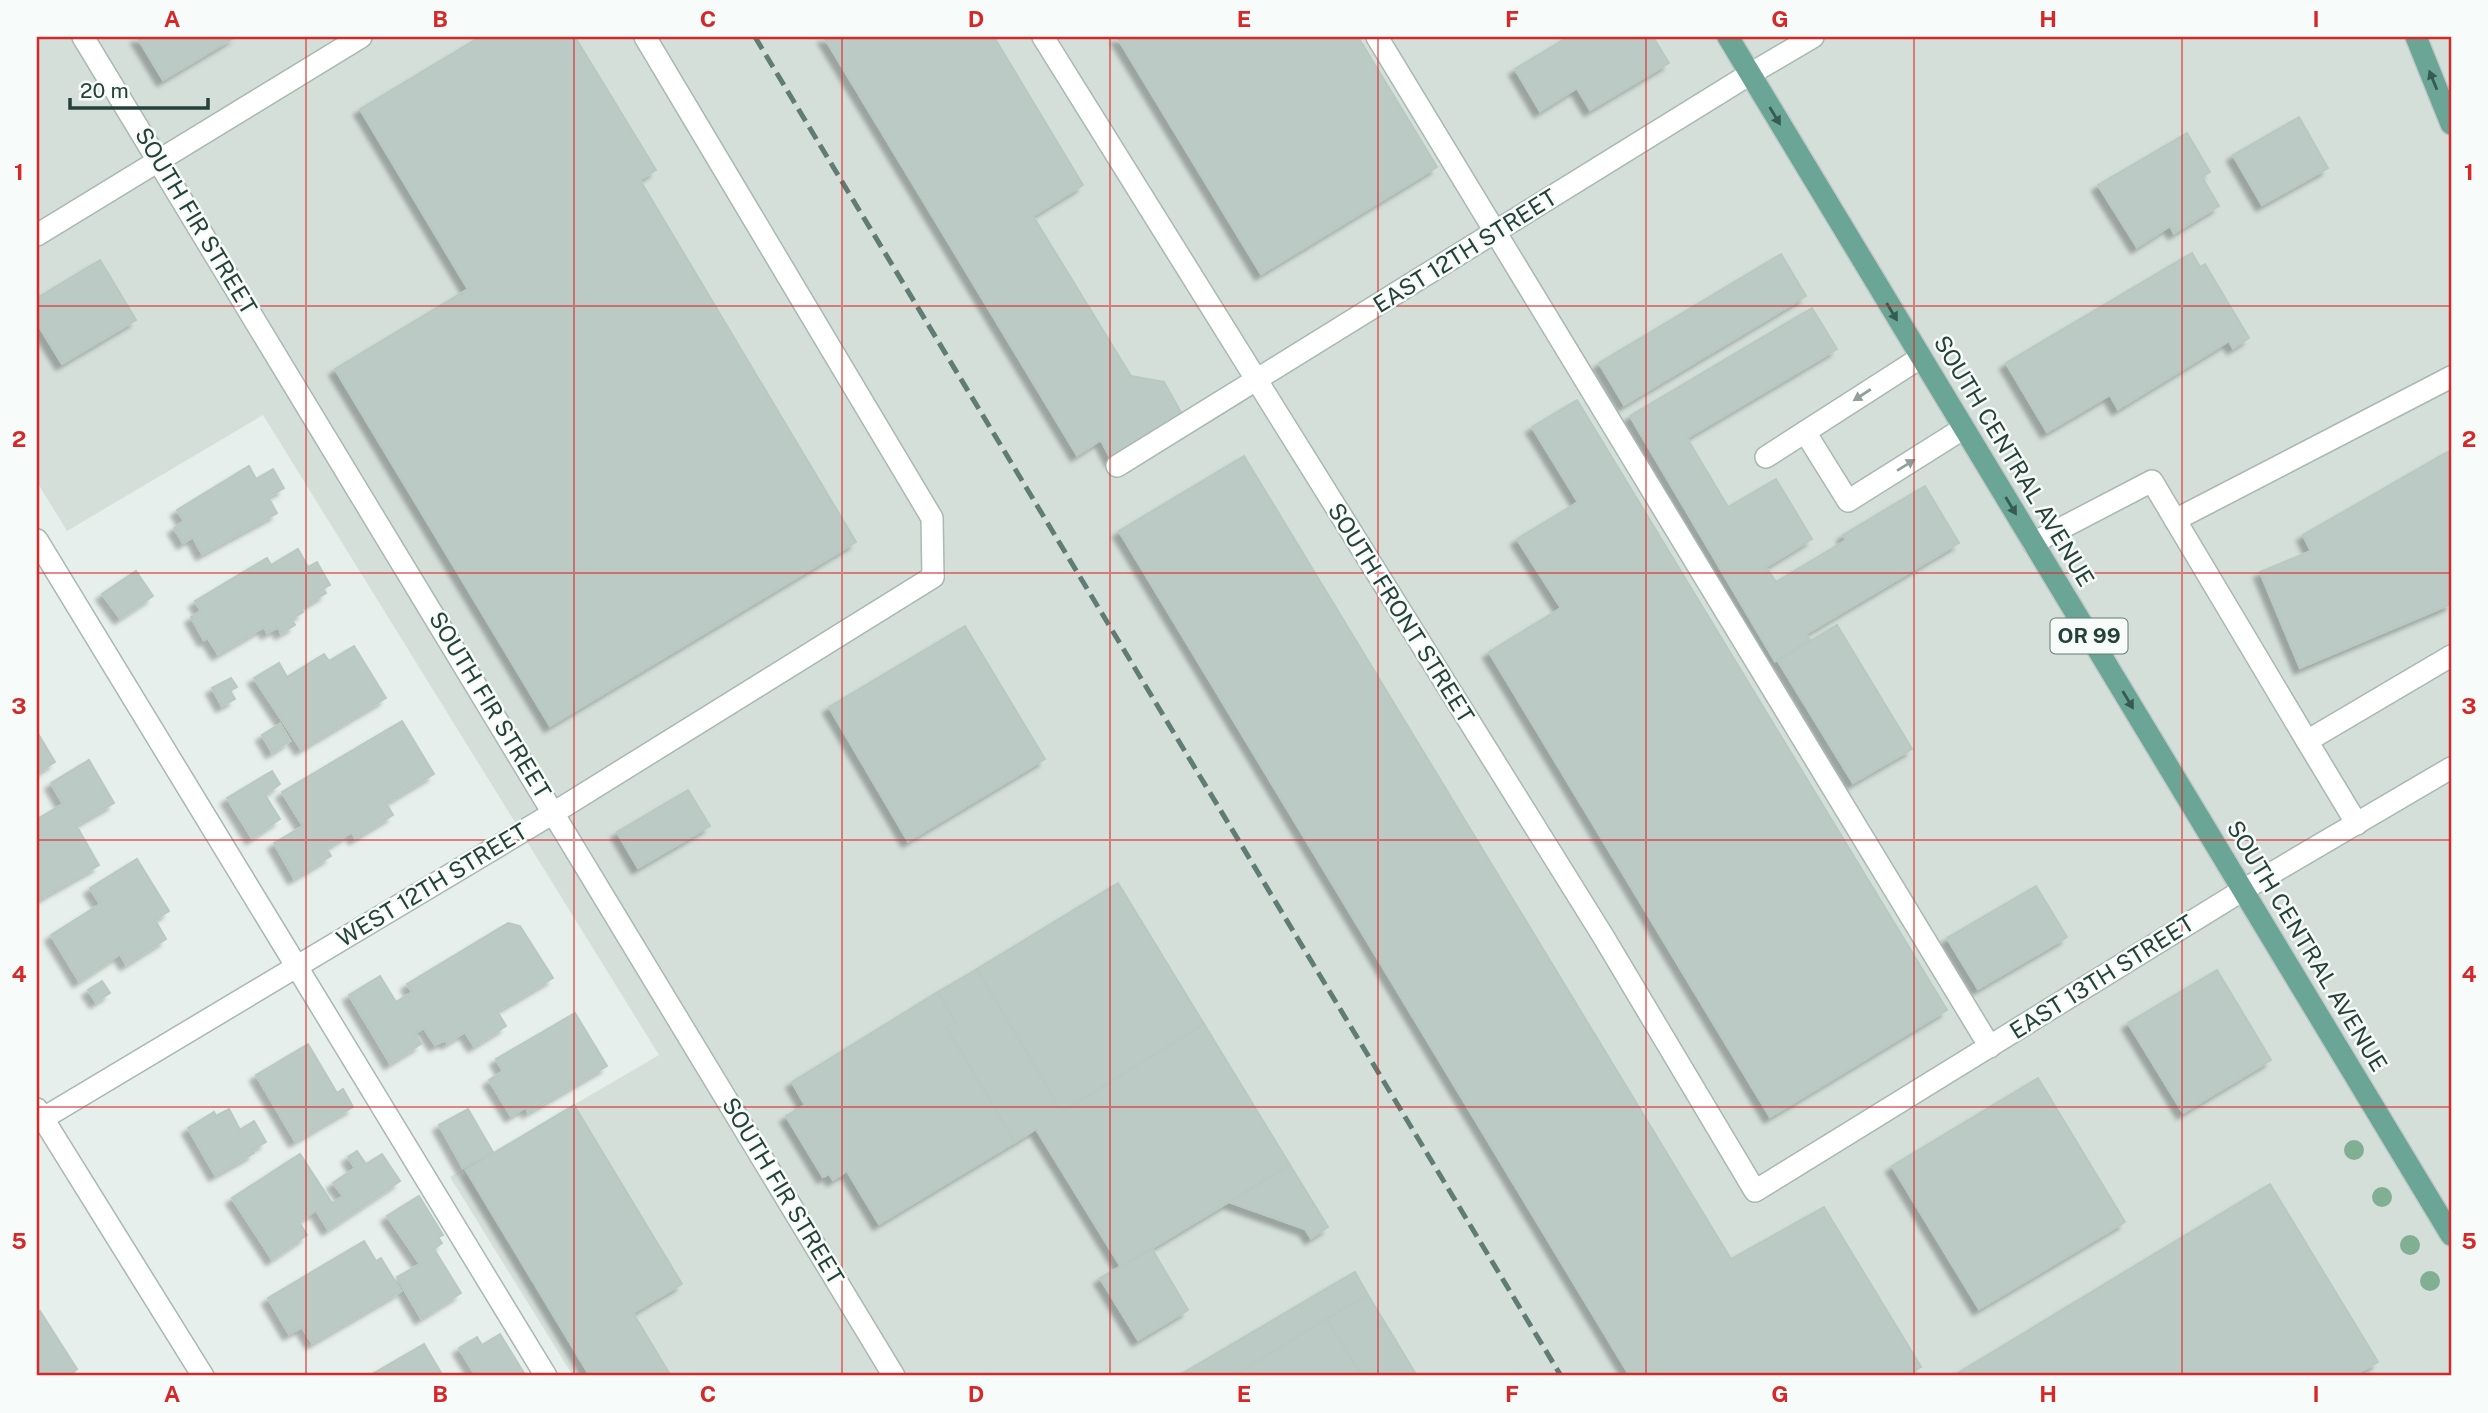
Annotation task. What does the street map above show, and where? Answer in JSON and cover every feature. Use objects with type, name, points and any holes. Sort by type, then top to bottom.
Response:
[{"type":"main road","name":"SOUTH CENTRAL AVENUE","points":[[1728,37],[2451,1235]]},
{"type":"main road","points":[[2416,37],[2451,124]]},
{"type":"street","name":"SOUTH FIR STREET","points":[[83,37],[555,812],[894,1376]]},
{"type":"street","points":[[37,235],[361,37]]},
{"type":"street","name":"WEST 12TH STREET","points":[[39,1117],[555,812],[933,577],[932,519],[645,37]]},
{"type":"street","name":"SOUTH FRONT STREET","points":[[1043,37],[1603,936],[1755,1191]]},
{"type":"street","points":[[1377,37],[1990,1047]]},
{"type":"street","name":"EAST 12TH STREET","points":[[1117,466],[1813,37]]},
{"type":"street","points":[[1766,457],[1920,358]]},
{"type":"street","points":[[2175,520],[2451,377]]},
{"type":"street","points":[[1805,432],[1848,501],[1964,428]]},
{"type":"street","points":[[2033,543],[2152,481],[2357,824]]},
{"type":"street","points":[[37,540],[546,1376]]},
{"type":"street","points":[[2307,741],[2451,656]]},
{"type":"street","name":"EAST 13TH STREET","points":[[1755,1191],[2243,890],[2451,768]]},
{"type":"street","points":[[39,1117],[203,1376]]},
{"type":"shaded area","points":[[37,37],[2451,37],[2451,1376],[573,1376],[450,1177],[659,1055],[263,415],[67,531],[37,482]]},
{"type":"building","points":[[137,37],[235,37],[163,80]]},
{"type":"building","points":[[480,37],[575,37],[656,170],[640,180],[856,542],[550,726],[335,369],[468,289],[360,109]]},
{"type":"building","points":[[824,37],[994,37],[1083,185],[1033,216],[1131,376],[1164,382],[1184,418],[1112,461],[1101,440],[1077,455]]},
{"type":"building","points":[[1117,37],[1358,37],[1437,167],[1261,274]]},
{"type":"building","points":[[1568,37],[1653,37],[1669,63],[1590,110],[1577,88],[1540,111],[1515,69]]},
{"type":"building","points":[[2299,117],[2328,168],[2262,205],[2233,155]]},
{"type":"building","points":[[2187,133],[2210,172],[2202,177],[2219,206],[2174,233],[2170,226],[2137,247],[2098,185]]},
{"type":"building","points":[[2192,253],[2200,267],[2205,264],[2249,338],[2233,348],[2229,341],[2118,409],[2110,395],[2047,432],[2006,363]]},
{"type":"building","points":[[1781,254],[1806,296],[1624,405],[1599,363]]},
{"type":"building","points":[[100,260],[136,320],[62,364],[37,323],[37,298]]},
{"type":"building","points":[[1812,308],[1837,349],[1687,438],[1728,507],[1776,479],[1812,539],[1766,567],[1776,582],[1846,540],[1843,535],[1925,486],[1959,543],[1806,634],[1810,640],[1775,661],[1630,416]]},
{"type":"building","points":[[1577,400],[1947,1010],[1770,1117],[1489,652],[1561,608],[1517,539],[1578,502],[1532,427]]},
{"type":"building","points":[[2451,450],[2451,604],[2300,668],[2260,572],[2311,551],[2303,535]]},
{"type":"building","points":[[1244,456],[1731,1259],[1824,1207],[1921,1367],[1905,1376],[1630,1376],[1119,531]]},
{"type":"building","points":[[249,466],[256,479],[273,469],[284,488],[268,497],[277,513],[202,554],[193,537],[183,543],[174,528],[184,521],[177,510]]},
{"type":"building","points":[[298,549],[308,567],[317,562],[330,585],[323,589],[326,593],[301,608],[303,612],[291,619],[295,625],[281,633],[278,627],[267,633],[264,627],[218,654],[208,638],[204,640],[191,617],[201,611],[195,601],[267,558],[271,565]]},
{"type":"building","points":[[136,571],[153,596],[120,618],[102,594]]},
{"type":"building","points":[[1837,625],[1912,749],[1853,783],[1778,661]]},
{"type":"building","points":[[965,626],[1045,759],[908,841],[829,707]]},
{"type":"building","points":[[354,646],[386,698],[301,749],[254,678],[279,663],[287,677],[324,654],[329,661]]},
{"type":"building","points":[[231,678],[237,687],[230,691],[235,699],[222,706],[212,688]]},
{"type":"building","points":[[402,721],[434,774],[386,803],[393,815],[355,838],[352,832],[326,848],[331,856],[294,878],[274,843],[303,826],[282,792]]},
{"type":"building","points":[[280,724],[290,741],[272,752],[262,735]]},
{"type":"building","points":[[37,732],[55,762],[37,773]]},
{"type":"building","points":[[89,760],[114,803],[76,825],[99,865],[37,900],[37,819],[63,804],[51,783]]},
{"type":"building","points":[[272,771],[280,784],[265,795],[280,819],[252,838],[227,798]]},
{"type":"building","points":[[688,790],[710,826],[638,868],[617,832]]},
{"type":"building","points":[[137,859],[169,911],[155,920],[166,939],[126,964],[120,954],[79,981],[51,935],[100,904],[90,888]]},
{"type":"building","points":[[1118,883],[1204,1024],[1062,1112],[977,969]]},
{"type":"building","points":[[2036,886],[2067,937],[1978,989],[1947,938]]},
{"type":"building","points":[[508,923],[520,926],[553,978],[497,1011],[506,1026],[474,1046],[465,1032],[447,1043],[445,1040],[435,1045],[424,1028],[415,1033],[421,1044],[390,1063],[349,995],[380,976],[396,1002],[412,992],[407,984]]},
{"type":"building","points":[[977,969],[1062,1112],[1204,1024],[1290,1165],[1121,1267],[1036,1129],[1015,1142],[946,1027],[955,1022],[938,992]]},
{"type":"building","points":[[2217,970],[2271,1060],[2183,1113],[2128,1023]]},
{"type":"building","points":[[102,981],[110,993],[96,1002],[88,990]]},
{"type":"building","points":[[938,992],[955,1022],[946,1027],[1015,1142],[879,1224],[847,1171],[833,1180],[829,1174],[823,1177],[786,1116],[805,1105],[792,1082]]},
{"type":"building","points":[[575,1013],[607,1066],[528,1112],[526,1107],[511,1116],[489,1080],[503,1071],[496,1059]]},
{"type":"building","points":[[308,1044],[337,1093],[343,1089],[353,1107],[295,1141],[256,1075]]},
{"type":"building","points":[[2038,1078],[2125,1222],[1979,1309],[1892,1166]]},
{"type":"building","points":[[574,1105],[682,1284],[633,1313],[671,1376],[590,1376],[466,1170]]},
{"type":"building","points":[[229,1109],[240,1130],[254,1121],[266,1142],[252,1150],[254,1153],[215,1175],[188,1128],[214,1112],[216,1116]]},
{"type":"building","points":[[468,1109],[493,1152],[463,1168],[439,1125]]},
{"type":"building","points":[[357,1151],[366,1164],[382,1154],[400,1181],[328,1229],[316,1210],[299,1222],[307,1235],[272,1259],[232,1198],[300,1154],[332,1203],[343,1196],[333,1183],[355,1168],[348,1157]]},
{"type":"building","points":[[1290,1165],[1328,1227],[1311,1238],[1305,1229],[1229,1202]]},
{"type":"building","points":[[2270,1184],[2378,1362],[2353,1376],[1953,1376]]},
{"type":"building","points":[[419,1196],[443,1235],[438,1237],[442,1243],[434,1249],[461,1293],[421,1318],[397,1277],[420,1264],[387,1216]]},
{"type":"building","points":[[364,1241],[376,1261],[381,1258],[401,1291],[312,1343],[302,1327],[289,1334],[268,1298]]},
{"type":"building","points":[[1152,1249],[1188,1310],[1138,1340],[1100,1278]]},
{"type":"building","points":[[1355,1272],[1368,1295],[1234,1376],[1178,1376]]},
{"type":"building","points":[[1368,1295],[1417,1376],[1362,1376],[1326,1319]]},
{"type":"building","points":[[40,1311],[77,1369],[69,1376],[37,1376],[37,1313]]},
{"type":"building","points":[[1326,1319],[1362,1376],[1234,1376]]},
{"type":"building","points":[[500,1334],[524,1373],[518,1376],[476,1376],[459,1348],[477,1337],[482,1345]]},
{"type":"building","points":[[424,1344],[443,1376],[369,1376]]},
{"type":"railway","points":[[755,37],[1561,1376]]}]
